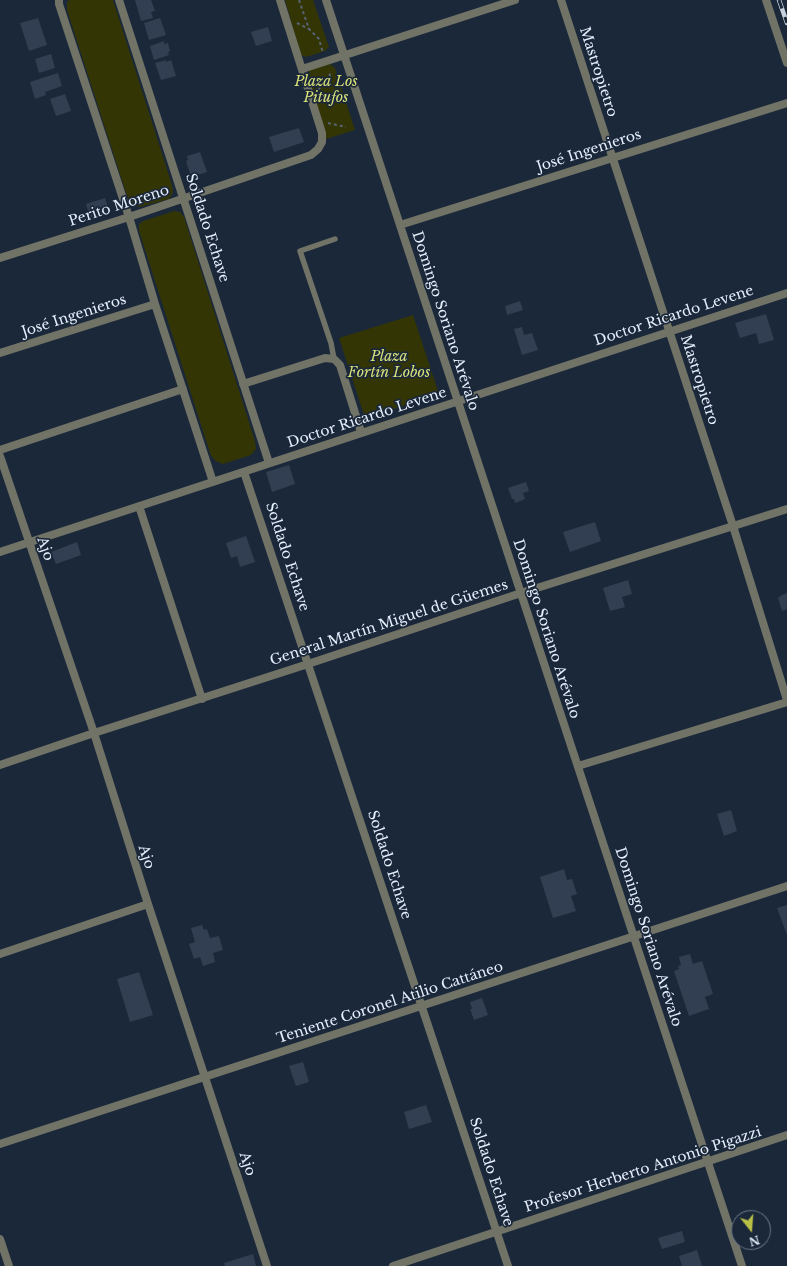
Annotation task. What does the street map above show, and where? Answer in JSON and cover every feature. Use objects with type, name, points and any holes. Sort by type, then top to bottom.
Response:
[{"type":"street","points":[[59,0],[59,4],[129,217],[155,304],[213,482]]},
{"type":"street","name":"Soldado Echave","points":[[119,0],[269,463]]},
{"type":"street","points":[[280,0],[318,121]]},
{"type":"street","name":"Domingo Soriano Arévalo","points":[[326,0],[742,1266]]},
{"type":"street","points":[[302,69],[344,54],[515,0]]},
{"type":"street","name":"Mastropietro","points":[[561,0],[733,526],[787,701]]},
{"type":"street","points":[[766,0],[787,63]]},
{"type":"street","name":"José Ingenieros","points":[[400,225],[787,103]]},
{"type":"street","name":"Perito Moreno","points":[[0,258],[184,199],[311,155],[318,149],[322,142],[322,133],[318,121]]},
{"type":"street","name":"Doctor Ricardo Levene","points":[[0,552],[787,293]]},
{"type":"street","name":"José Ingenieros","points":[[0,353],[155,304]]},
{"type":"street","points":[[243,384],[325,358],[334,358],[340,365],[361,432]]},
{"type":"street","points":[[0,450],[183,389]]},
{"type":"street","name":"Ajo","points":[[0,456],[94,733],[204,1077],[267,1266]]},
{"type":"street","name":"Soldado Echave","points":[[244,472],[508,1266]]},
{"type":"street","points":[[140,506],[202,699]]},
{"type":"street","name":"General Martín Miguel de Güemes","points":[[0,765],[521,593],[787,509]]},
{"type":"street","points":[[578,766],[787,701]]},
{"type":"street","name":"Teniente Coronel Atilio Cattáneo","points":[[0,1144],[787,886]]},
{"type":"street","points":[[0,954],[148,904]]},
{"type":"street","name":"Profesor Herberto Antonio Pigazzi","points":[[393,1266],[787,1136]]},
{"type":"street","points":[[0,1239],[9,1266]]},
{"type":"lane","points":[[334,358],[331,343],[300,251],[335,239]]},
{"type":"path","points":[[299,0],[309,29],[319,39],[330,76],[311,98]]},
{"type":"path","points":[[318,121],[346,127]]},
{"type":"green space","points":[[69,0],[113,0],[172,185],[173,192],[169,199],[140,207],[133,205],[128,199],[67,10],[67,2]]},
{"type":"green space","name":"Plaza Los Pitufos","points":[[285,0],[313,0],[329,47],[325,51],[306,57],[301,55]]},
{"type":"green space","name":"Plaza Los Pitufos","points":[[330,64],[335,68],[355,130],[326,139],[307,77],[309,70]]},
{"type":"green space","points":[[174,211],[180,212],[184,217],[255,441],[256,449],[251,455],[223,464],[216,461],[211,456],[139,231],[139,224],[143,221]]},
{"type":"green space","name":"Plaza Fortín Lobos","points":[[413,315],[438,393],[435,396],[365,418],[339,338]]},
{"type":"building","points":[[135,0],[151,0],[155,11],[151,12],[153,18],[141,21]]},
{"type":"building","points":[[38,18],[47,45],[29,51],[20,23]]},
{"type":"building","points":[[160,18],[166,35],[149,40],[144,23]]},
{"type":"building","points":[[268,27],[272,41],[256,46],[251,32]]},
{"type":"building","points":[[164,41],[164,44],[168,43],[170,51],[168,52],[169,55],[154,60],[150,46]]},
{"type":"building","points":[[51,54],[55,68],[39,73],[35,59]]},
{"type":"building","points":[[166,60],[166,62],[171,60],[176,76],[161,80],[155,63]]},
{"type":"building","points":[[58,73],[62,86],[45,92],[46,95],[35,99],[30,82]]},
{"type":"building","points":[[65,94],[71,111],[56,116],[50,99]]},
{"type":"building","points":[[299,128],[304,142],[274,152],[269,137]]},
{"type":"building","points":[[200,152],[207,172],[191,177],[186,161],[188,160],[187,156]]},
{"type":"building","points":[[105,198],[108,207],[103,214],[90,218],[86,204]]},
{"type":"building","points":[[520,301],[523,310],[507,315],[505,306]]},
{"type":"building","points":[[766,314],[774,340],[759,344],[756,333],[740,338],[735,323]]},
{"type":"building","points":[[522,327],[524,335],[532,333],[538,350],[522,355],[514,329]]},
{"type":"building","points":[[289,465],[295,484],[272,492],[266,472]]},
{"type":"building","points":[[526,482],[529,491],[523,493],[525,499],[515,503],[508,488]]},
{"type":"building","points":[[595,522],[601,541],[570,552],[563,532]]},
{"type":"building","points":[[246,536],[255,562],[240,567],[237,556],[231,558],[226,543]]},
{"type":"building","points":[[77,542],[81,555],[56,564],[51,552]]},
{"type":"building","points":[[628,580],[632,594],[622,597],[625,607],[610,611],[603,588]]},
{"type":"building","points":[[787,593],[787,609],[782,611],[778,598]]},
{"type":"building","points":[[731,810],[737,831],[724,836],[717,814]]},
{"type":"building","points":[[564,869],[567,880],[572,879],[577,894],[571,896],[576,911],[553,918],[540,877]]},
{"type":"building","points":[[787,905],[787,935],[777,908]]},
{"type":"building","points":[[202,925],[204,930],[207,929],[210,938],[219,936],[223,950],[213,953],[215,962],[203,966],[200,957],[194,959],[189,944],[195,942],[191,928]]},
{"type":"building","points":[[690,954],[693,964],[702,961],[713,994],[705,997],[709,1009],[689,1016],[674,971],[679,969],[678,966],[681,965],[679,957]]},
{"type":"building","points":[[139,972],[153,1015],[130,1022],[117,979]]},
{"type":"building","points":[[482,998],[488,1015],[474,1020],[470,1009],[472,1009],[470,1002]]},
{"type":"building","points":[[303,1062],[309,1082],[296,1086],[289,1066]]},
{"type":"building","points":[[426,1105],[432,1122],[409,1129],[404,1112]]},
{"type":"building","points":[[682,1231],[685,1242],[662,1249],[658,1238]]},
{"type":"building","points":[[697,1250],[702,1266],[682,1266],[679,1256]]},
{"type":"building","points":[[253,1254],[256,1266],[225,1266],[224,1263]]},
{"type":"railway","points":[[779,0],[787,23]]}]
